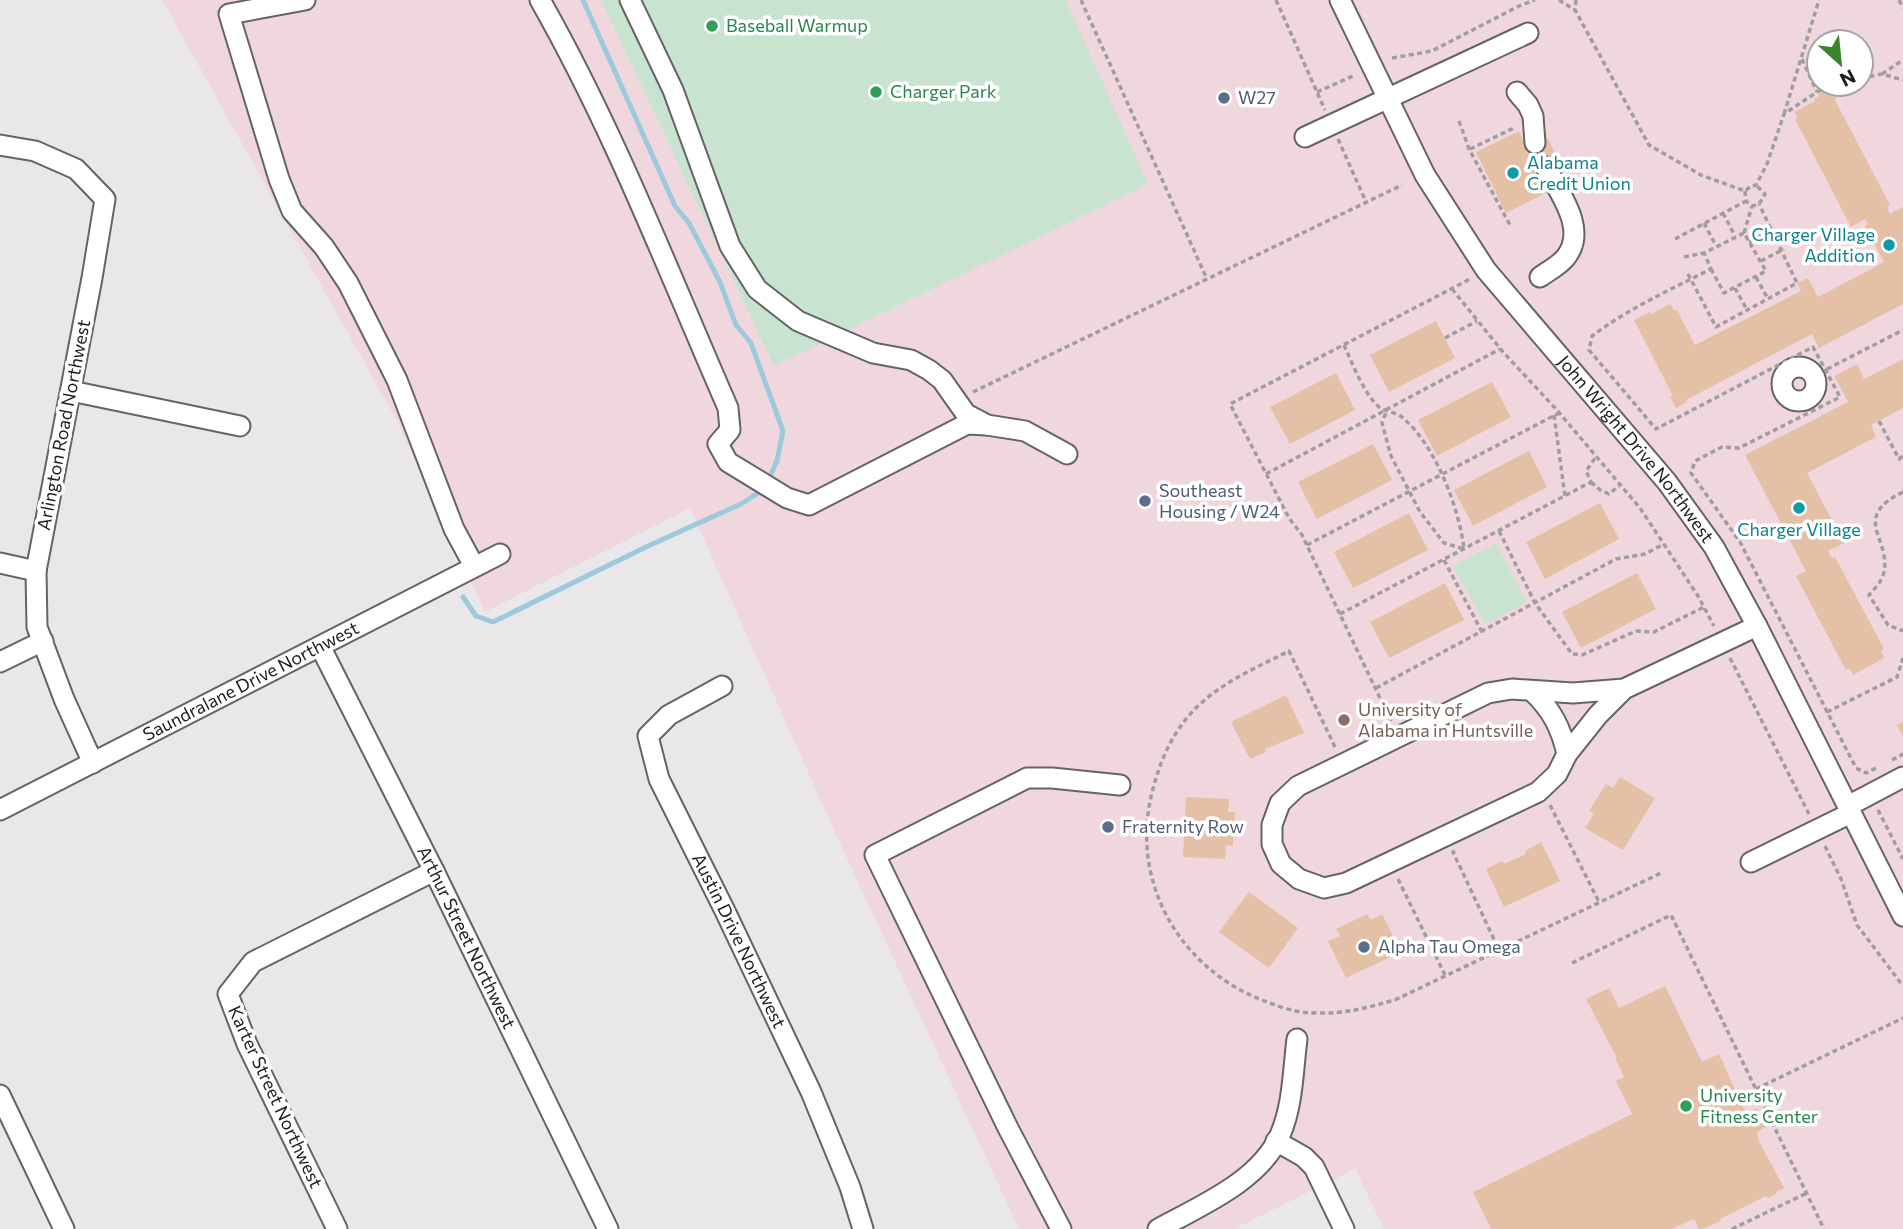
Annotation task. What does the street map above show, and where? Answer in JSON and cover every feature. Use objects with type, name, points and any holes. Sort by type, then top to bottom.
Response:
[{"type":"street","points":[[305,0],[229,14],[279,179],[292,211],[324,247],[348,283],[397,380],[454,529],[474,566]]},
{"type":"street","points":[[540,0],[575,61],[626,170],[655,243],[728,408],[730,430],[718,444],[728,462],[788,498],[809,506],[968,424],[1026,431],[1068,454]]},
{"type":"street","points":[[630,0],[673,90],[730,246],[757,289],[798,321],[873,353],[911,360],[929,370],[942,380],[966,414],[988,425]]},
{"type":"street","name":"John Wright Drive Northwest","points":[[1340,0],[1425,176],[1486,271],[1684,503],[1714,547],[1757,626],[1903,916]]},
{"type":"street","points":[[1305,137],[1528,33]]},
{"type":"street","points":[[1517,92],[1533,116],[1535,143]]},
{"type":"street","name":"Arlington Road Northwest","points":[[0,145],[35,151],[76,169],[105,199],[36,571],[37,627],[64,699],[93,763]]},
{"type":"street","points":[[1540,276],[1565,259],[1573,245],[1575,225],[1546,167]]},
{"type":"street","points":[[71,391],[240,426]]},
{"type":"street","name":"Saundralane Drive Northwest","points":[[0,810],[500,554]]},
{"type":"street","points":[[0,563],[36,571]]},
{"type":"street","points":[[1624,689],[1573,693],[1512,689],[1488,693],[1298,786],[1280,803],[1272,825],[1272,844],[1281,864],[1299,879],[1324,888],[1346,883],[1538,792],[1557,774],[1567,754],[1598,715],[1624,689],[1757,626]]},
{"type":"street","points":[[0,662],[43,641]]},
{"type":"street","name":"Arthur Street Northwest","points":[[321,648],[434,871],[608,1229]]},
{"type":"street","name":"Austin Drive Northwest","points":[[722,686],[669,715],[648,736],[653,758],[659,779],[811,1093],[850,1187],[863,1229]]},
{"type":"street","points":[[1532,691],[1548,707],[1562,733],[1567,754]]},
{"type":"street","points":[[1751,862],[1817,830],[1870,794],[1903,777]]},
{"type":"street","points":[[1061,1229],[1008,1128],[875,855],[1027,778],[1121,785]]},
{"type":"street","name":"Karter Street Northwest","points":[[337,1229],[247,1044],[228,994],[253,962],[434,871]]},
{"type":"street","points":[[1158,1229],[1231,1189],[1258,1165],[1280,1136],[1288,1105],[1297,1039]]},
{"type":"street","points":[[0,1095],[64,1229]]},
{"type":"street","points":[[1276,1141],[1304,1157],[1314,1167],[1344,1229]]},
{"type":"path","points":[[1081,0],[1207,279]]},
{"type":"path","points":[[1276,0],[1366,202]]},
{"type":"path","points":[[1392,58],[1432,51],[1535,0]]},
{"type":"path","points":[[1559,0],[1575,10],[1649,145],[1701,175],[1745,191]]},
{"type":"path","points":[[1575,10],[1576,0]]},
{"type":"path","points":[[1745,191],[1756,185],[1767,164],[1819,0]]},
{"type":"path","points":[[1899,0],[1903,8]]},
{"type":"path","points":[[1802,59],[1805,66]]},
{"type":"path","points":[[1875,75],[1882,74],[1903,60]]},
{"type":"path","points":[[1882,74],[1903,80]]},
{"type":"path","points":[[1317,92],[1355,75]]},
{"type":"path","points":[[1784,114],[1808,98]]},
{"type":"path","points":[[1459,121],[1469,149],[1511,227]]},
{"type":"path","points":[[1469,149],[1521,124]]},
{"type":"path","points":[[955,400],[1402,185]]},
{"type":"path","points":[[1752,206],[1759,204],[1765,194],[1756,185]]},
{"type":"path","points":[[1745,191],[1745,201]]},
{"type":"path","points":[[1745,201],[1752,206]]},
{"type":"path","points":[[1675,239],[1745,201]]},
{"type":"path","points":[[1690,277],[1716,327],[1797,283],[1759,204]]},
{"type":"path","points":[[1704,253],[1724,293],[1766,271],[1744,233],[1752,206]]},
{"type":"path","points":[[1723,213],[1735,237]]},
{"type":"path","points":[[1704,223],[1717,247]]},
{"type":"path","points":[[1749,242],[1772,230]]},
{"type":"path","points":[[1684,257],[1704,253],[1744,233]]},
{"type":"path","points":[[1760,262],[1782,250]]},
{"type":"path","points":[[1712,269],[1690,277],[1614,319],[1592,337],[1589,350],[1656,429],[1814,347],[1840,397],[1740,449],[1722,447],[1695,461],[1691,473],[1740,542],[1903,859]]},
{"type":"path","points":[[1382,726],[1392,721],[1307,545],[1289,518],[1230,404],[1486,271]]},
{"type":"path","points":[[1756,276],[1768,299]]},
{"type":"path","points":[[1735,288],[1747,310]]},
{"type":"path","points":[[1452,289],[1500,349],[1640,508],[1664,544],[1704,607],[1722,642],[1842,879],[1857,925],[1903,986]]},
{"type":"path","points":[[1444,338],[1477,321]]},
{"type":"path","points":[[1826,369],[1903,330]]},
{"type":"path","points":[[1343,345],[1363,384],[1380,408],[1402,416],[1424,442],[1441,474],[1461,524],[1464,549]]},
{"type":"path","points":[[1266,474],[1500,349]]},
{"type":"path","points":[[1387,410],[1382,423],[1391,456],[1420,512],[1444,543],[1464,549]]},
{"type":"path","points":[[1307,545],[1556,414]]},
{"type":"path","points":[[1556,414],[1565,496]]},
{"type":"path","points":[[1879,421],[1899,459],[1903,456]]},
{"type":"path","points":[[1596,457],[1586,471],[1591,482],[1609,494],[1620,485]]},
{"type":"path","points":[[1340,614],[1591,482]]},
{"type":"path","points":[[1903,492],[1881,507],[1876,519],[1875,532],[1885,562],[1880,583],[1869,595],[1888,625],[1897,631],[1903,631]]},
{"type":"path","points":[[1499,531],[1535,603],[1572,654],[1582,656],[1636,631],[1654,632],[1704,607]]},
{"type":"path","points":[[1376,688],[1616,559],[1645,554],[1664,544]]},
{"type":"path","points":[[1444,560],[1482,632]]},
{"type":"path","points":[[1827,712],[1897,677],[1903,658]]},
{"type":"path","points":[[1336,748],[1344,744]]},
{"type":"path","points":[[1891,760],[1903,754]]},
{"type":"path","points":[[1856,768],[1866,773],[1879,767]]},
{"type":"path","points":[[1542,810],[1561,798]]},
{"type":"path","points":[[1550,805],[1599,902]]},
{"type":"path","points":[[1464,847],[1453,852],[1499,950]]},
{"type":"path","points":[[1472,962],[1661,873]]},
{"type":"path","points":[[1572,963],[1671,915],[1824,1229]]},
{"type":"path","points":[[1756,1089],[1903,1018]]},
{"type":"path","points":[[1732,1229],[1807,1193]]},
{"type":"shaded area","name":"University of Alabama in Huntsville","points":[[162,0],[1903,0],[1903,1229],[1384,1229],[1355,1169],[1234,1229],[1019,1229],[833,828],[690,508],[485,612],[398,423]]},
{"type":"green space","name":"Charger Park","points":[[601,0],[1066,0],[1148,184],[774,366]]},
{"type":"green space","points":[[1496,543],[1527,602],[1485,624],[1453,566]]},
{"type":"building","name":"Charger Village Addition","points":[[1837,98],[1835,100],[1890,205],[1887,207],[1890,214],[1903,207],[1903,304],[1819,348],[1812,334],[1686,400],[1687,402],[1676,408],[1670,397],[1673,396],[1634,320],[1670,304],[1674,311],[1677,310],[1695,345],[1801,291],[1797,283],[1808,278],[1818,297],[1884,262],[1865,226],[1868,224],[1865,219],[1851,227],[1795,119],[1798,118],[1794,112],[1815,101],[1814,99]]},
{"type":"building","name":"Alabama Credit Union","points":[[1519,131],[1526,147],[1547,137],[1559,161],[1538,171],[1548,192],[1506,213],[1476,152]]},
{"type":"building","points":[[1436,321],[1455,358],[1389,392],[1370,355]]},
{"type":"building","name":"Charger Village","points":[[1903,359],[1903,408],[1871,425],[1876,437],[1807,473],[1844,543],[1828,551],[1832,558],[1835,557],[1884,649],[1881,651],[1884,658],[1853,675],[1849,668],[1846,670],[1796,576],[1806,571],[1745,455],[1848,402],[1834,376],[1857,364],[1864,379]]},
{"type":"building","points":[[1336,373],[1355,410],[1290,444],[1270,407]]},
{"type":"building","points":[[1492,382],[1511,417],[1437,456],[1418,420]]},
{"type":"building","points":[[1373,444],[1392,480],[1317,519],[1298,482]]},
{"type":"building","points":[[1529,451],[1547,487],[1473,526],[1454,490]]},
{"type":"building","points":[[1600,503],[1619,539],[1545,579],[1526,542]]},
{"type":"building","points":[[1409,513],[1428,550],[1353,588],[1334,552]]},
{"type":"building","points":[[1637,573],[1656,609],[1581,648],[1562,612]]},
{"type":"building","points":[[1445,583],[1464,620],[1389,658],[1370,622]]},
{"type":"building","points":[[1286,695],[1304,733],[1265,749],[1266,752],[1250,759],[1231,722]]},
{"type":"building","points":[[1903,722],[1903,737],[1897,725]]},
{"type":"building","points":[[1620,777],[1655,798],[1623,850],[1585,828],[1594,814],[1589,811],[1606,784],[1613,788]]},
{"type":"building","points":[[1186,797],[1229,799],[1228,812],[1235,812],[1233,846],[1226,845],[1225,859],[1183,857]]},
{"type":"building","points":[[1541,842],[1560,881],[1504,907],[1486,869],[1526,854],[1525,851]]},
{"type":"building","points":[[1249,892],[1298,928],[1269,968],[1219,932]]},
{"type":"building","name":"Alpha Tau Omega","points":[[1367,914],[1371,920],[1382,914],[1401,952],[1346,978],[1328,941],[1340,936],[1336,929]]},
{"type":"building","name":"University Fitness Center","points":[[1665,986],[1702,1062],[1719,1054],[1742,1105],[1747,1112],[1757,1108],[1766,1127],[1757,1132],[1759,1141],[1784,1188],[1702,1229],[1699,1229],[1694,1219],[1672,1229],[1491,1229],[1473,1192],[1632,1114],[1616,1081],[1624,1077],[1617,1058],[1586,999],[1609,988],[1619,1008]]},
{"type":"waterway","points":[[583,0],[675,206],[689,223],[720,282],[736,325],[751,343],[783,431],[777,461],[770,476]]},
{"type":"waterway","points":[[463,597],[476,616],[493,622],[741,504],[763,490]]},
{"type":"place","name":"Baseball Warmup","points":[[712,26]]},
{"type":"place","name":"Charger Park","points":[[876,92]]},
{"type":"place","name":"W27","points":[[1224,98]]},
{"type":"place","name":"Alabama Credit Union","points":[[1513,173]]},
{"type":"place","name":"Charger Village Addition","points":[[1889,245]]},
{"type":"place","name":"Southeast Housing / W24","points":[[1145,501]]},
{"type":"place","name":"Charger Village","points":[[1799,508]]},
{"type":"place","name":"University of Alabama in Huntsville","points":[[1344,720]]},
{"type":"place","name":"Fraternity Row","points":[[1108,827]]},
{"type":"place","name":"Alpha Tau Omega","points":[[1364,947]]},
{"type":"place","name":"University Fitness Center","points":[[1686,1106]]}]
